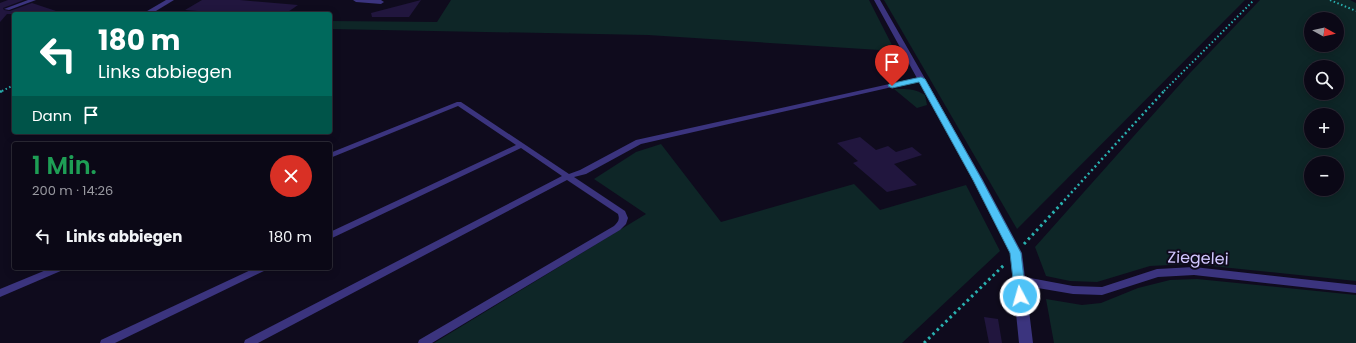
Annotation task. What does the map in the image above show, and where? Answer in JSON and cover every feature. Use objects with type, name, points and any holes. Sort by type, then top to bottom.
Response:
[{"type":"street","points":[[150,12],[171,0]]},
{"type":"street","points":[[356,0],[381,2]]},
{"type":"street","points":[[877,0],[1016,253],[1026,343]]},
{"type":"street","name":"Ziegelei","points":[[1018,280],[1074,290],[1102,291],[1157,273],[1194,271],[1356,289]]},
{"type":"lane","points":[[7,9],[33,0]]},
{"type":"lane","points":[[249,343],[567,177],[583,172],[639,142],[921,79]]},
{"type":"lane","points":[[332,155],[459,103],[622,213],[624,218],[623,222],[617,228],[423,343]]},
{"type":"lane","points":[[332,235],[521,145]]},
{"type":"lane","points":[[0,293],[55,270]]},
{"type":"lane","points":[[105,343],[259,270]]},
{"type":"path","points":[[924,343],[1016,253],[1166,89],[1254,0]]},
{"type":"path","points":[[1330,0],[1356,11]]},
{"type":"path","points":[[0,92],[12,86]]},
{"type":"green space","points":[[451,0],[869,0],[895,51],[648,35],[332,29],[332,21],[437,22]]},
{"type":"green space","points":[[884,0],[1245,0],[1017,229]]},
{"type":"green space","points":[[1260,0],[1350,0],[1356,3],[1356,281],[1192,264],[1150,266],[1097,282],[1070,281],[1046,276],[1035,247],[1190,73]]},
{"type":"green space","points":[[894,89],[910,89],[917,91],[925,95],[927,105],[917,108]]},
{"type":"green space","points":[[661,144],[721,222],[854,184],[880,210],[966,185],[1000,251],[902,343],[434,343],[646,214],[594,179],[636,152]]},
{"type":"green space","points":[[1197,279],[1356,295],[1356,343],[1054,343],[1046,299],[1082,305],[1101,303],[1138,288],[1170,280]]},
{"type":"building","points":[[8,0],[24,0],[3,8],[4,10],[10,11],[32,3],[59,12],[12,12],[12,14],[7,14],[0,22],[0,3]]},
{"type":"building","points":[[202,0],[240,0],[298,5],[288,12],[210,12],[185,10]]},
{"type":"building","points":[[421,0],[409,17],[372,17],[371,13]]},
{"type":"building","points":[[860,137],[876,150],[888,146],[896,152],[912,147],[922,155],[894,164],[917,185],[887,192],[853,163],[858,161],[837,143]]},
{"type":"building","points":[[984,317],[998,319],[1002,343],[989,343]]},
{"type":"route","points":[[892,86],[921,79],[978,180],[1016,253],[1020,296]]}]
